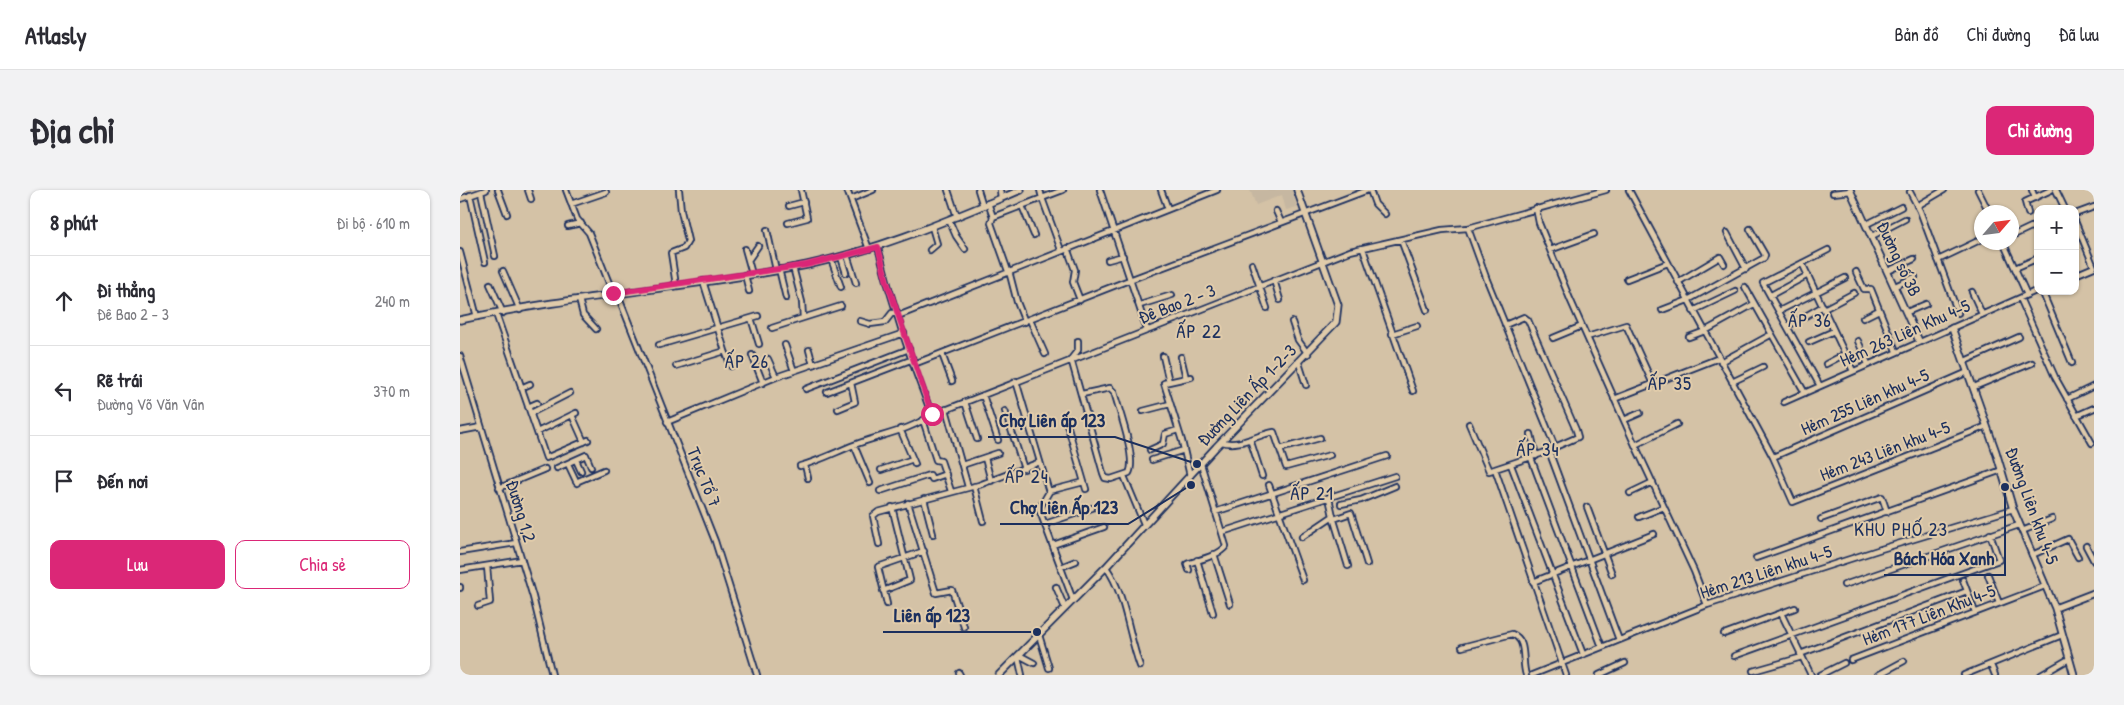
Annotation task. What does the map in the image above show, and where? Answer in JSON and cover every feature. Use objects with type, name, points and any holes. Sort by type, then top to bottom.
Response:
[{"type":"street","points":[[466,190],[485,262]]},
{"type":"street","points":[[498,190],[507,214]]},
{"type":"street","points":[[528,190],[531,198]]},
{"type":"street","name":"Trục Tổ 7","points":[[566,190],[580,223],[589,233],[615,293],[715,541],[758,675]]},
{"type":"street","points":[[676,285],[671,253],[684,248],[688,241],[678,190]]},
{"type":"street","points":[[788,223],[807,218],[801,190]]},
{"type":"street","points":[[847,190],[869,249]]},
{"type":"street","points":[[851,199],[873,190]]},
{"type":"street","points":[[948,190],[957,217]]},
{"type":"street","points":[[978,190],[993,217],[991,223],[1017,302],[1045,354]]},
{"type":"street","points":[[1000,190],[1001,198]]},
{"type":"street","points":[[460,320],[615,293],[777,270],[844,256],[878,247],[932,227],[1021,190]]},
{"type":"street","points":[[1040,190],[1061,250]]},
{"type":"street","points":[[993,217],[1063,190]]},
{"type":"street","points":[[1100,190],[1148,330]]},
{"type":"street","points":[[1161,190],[1168,209]]},
{"type":"street","points":[[860,321],[870,324],[885,322],[892,313],[898,314],[1217,190]]},
{"type":"street","name":"Đường Liên Ấp 1-2-3","points":[[999,675],[1106,567],[1144,524],[1308,354],[1337,321],[1338,304],[1297,190]]},
{"type":"street","points":[[827,392],[913,362],[942,354],[1130,279],[1369,190],[1375,204],[1385,214]]},
{"type":"street","points":[[1577,190],[1579,197]]},
{"type":"street","name":"Đê Bao 2 - 3","points":[[808,478],[803,465],[828,458],[854,445],[923,420],[932,414],[1322,261],[1442,230],[1468,228],[1606,190]]},
{"type":"street","points":[[1629,190],[1773,458]]},
{"type":"street","points":[[1917,206],[1944,190]]},
{"type":"street","points":[[1978,190],[1986,205]]},
{"type":"street","points":[[2032,190],[2035,198]]},
{"type":"street","points":[[2028,213],[2025,202],[2051,190]]},
{"type":"street","points":[[2056,190],[2063,205]]},
{"type":"street","points":[[460,199],[483,191],[495,256]]},
{"type":"street","points":[[1833,193],[1851,191]]},
{"type":"street","name":"Đường số 3B","points":[[1851,191],[1908,312],[1919,341]]},
{"type":"street","points":[[572,204],[597,192],[606,192]]},
{"type":"street","points":[[1910,192],[1958,313]]},
{"type":"street","points":[[789,206],[804,202]]},
{"type":"street","points":[[1022,206],[1034,235]]},
{"type":"street","points":[[1867,224],[1901,207]]},
{"type":"street","points":[[2079,213],[2094,207]]},
{"type":"street","points":[[1536,208],[1539,223],[1587,338],[1694,571],[1707,606]]},
{"type":"street","points":[[1276,211],[1281,222]]},
{"type":"street","points":[[1872,236],[1905,219]]},
{"type":"street","points":[[949,220],[956,236],[965,248]]},
{"type":"street","points":[[568,226],[580,223]]},
{"type":"street","points":[[930,250],[937,244],[932,227]]},
{"type":"street","points":[[2019,233],[2031,227]]},
{"type":"street","points":[[1468,228],[1555,447]]},
{"type":"street","points":[[1662,310],[1688,300],[1746,269],[1765,256],[1750,229]]},
{"type":"street","points":[[767,230],[786,298]]},
{"type":"street","points":[[1726,233],[1746,269]]},
{"type":"street","points":[[1550,250],[1594,234]]},
{"type":"street","points":[[2079,236],[2094,267],[2079,273]]},
{"type":"street","points":[[1401,240],[1427,310]]},
{"type":"street","points":[[1938,260],[1974,243]]},
{"type":"street","points":[[749,259],[758,246]]},
{"type":"street","points":[[878,247],[913,362],[932,414]]},
{"type":"street","points":[[1067,248],[1075,270],[1073,282],[1080,300]]},
{"type":"street","points":[[745,249],[752,274]]},
{"type":"street","points":[[1363,249],[1413,391]]},
{"type":"street","points":[[1820,386],[1763,283],[1828,250]]},
{"type":"street","points":[[2007,250],[2027,295]]},
{"type":"street","points":[[460,252],[477,317]]},
{"type":"street","points":[[844,256],[846,273]]},
{"type":"street","points":[[844,256],[856,283]]},
{"type":"street","points":[[1108,260],[1123,256]]},
{"type":"street","points":[[1678,282],[1720,257],[1724,264]]},
{"type":"street","points":[[831,259],[842,287]]},
{"type":"street","points":[[1888,271],[1914,259]]},
{"type":"street","points":[[2015,268],[2034,260]]},
{"type":"street","points":[[1627,279],[1668,263]]},
{"type":"street","points":[[1802,263],[1853,371]]},
{"type":"street","points":[[1252,264],[1267,308]]},
{"type":"street","points":[[793,267],[804,318]]},
{"type":"street","points":[[503,271],[520,310]]},
{"type":"street","points":[[1856,272],[1864,290],[1871,289],[1896,351]]},
{"type":"street","points":[[745,275],[749,291]]},
{"type":"street","points":[[1771,295],[1808,275]]},
{"type":"street","points":[[1895,286],[1915,277]]},
{"type":"street","points":[[1779,311],[1845,278]]},
{"type":"street","points":[[1274,280],[1280,300]]},
{"type":"street","points":[[703,281],[731,366]]},
{"type":"street","points":[[490,284],[528,407],[546,458],[586,441],[574,414],[537,432]]},
{"type":"street","points":[[1745,287],[1804,393]]},
{"type":"street","points":[[1694,311],[1735,291]]},
{"type":"street","points":[[1972,292],[1982,314]]},
{"type":"street","name":"Hẻm 263 Liên Khu 4-5","points":[[1784,402],[2034,292]]},
{"type":"street","points":[[1788,326],[1854,293]]},
{"type":"street","points":[[1140,305],[1172,295]]},
{"type":"street","points":[[2044,295],[2072,364]]},
{"type":"street","points":[[2020,298],[2066,399],[2092,443]]},
{"type":"street","points":[[579,299],[583,315],[596,330]]},
{"type":"street","points":[[1689,337],[1705,331],[1754,304]]},
{"type":"street","points":[[1908,312],[1926,304]]},
{"type":"street","points":[[772,328],[841,306]]},
{"type":"street","points":[[1863,318],[1879,310]]},
{"type":"street","points":[[659,345],[758,316]]},
{"type":"street","points":[[1469,424],[1487,470],[1511,465],[1534,457],[1578,438],[1528,320],[1524,317],[1506,325]]},
{"type":"street","points":[[752,318],[760,344]]},
{"type":"street","points":[[1292,322],[1298,340],[1308,354]]},
{"type":"street","points":[[1587,338],[1626,325],[1652,384]]},
{"type":"street","points":[[1392,334],[1416,326]]},
{"type":"street","points":[[1553,338],[1582,326]]},
{"type":"street","name":"Đường Liên khu 4-5","points":[[1952,328],[1974,387],[2020,528],[2055,608],[2074,675]]},
{"type":"street","points":[[1809,342],[1834,331]]},
{"type":"street","points":[[667,422],[776,377],[904,334]]},
{"type":"street","points":[[1614,398],[1720,360],[1772,334]]},
{"type":"street","points":[[1964,362],[2019,337]]},
{"type":"street","points":[[1078,341],[1078,350],[1071,359],[1082,394],[1084,413],[1105,478],[1111,479],[1124,476],[1129,473],[1132,467],[1132,455],[1114,392],[1110,388],[1082,394]]},
{"type":"street","points":[[1858,341],[1868,364]]},
{"type":"street","points":[[785,345],[794,371]]},
{"type":"street","points":[[806,389],[909,349]]},
{"type":"street","points":[[809,350],[813,365]]},
{"type":"street","points":[[676,366],[725,351]]},
{"type":"street","points":[[942,354],[952,381]]},
{"type":"street","points":[[1826,364],[1845,354]]},
{"type":"street","name":"Đường 1,2","points":[[460,356],[522,560],[552,675]]},
{"type":"street","points":[[752,356],[763,382]]},
{"type":"street","points":[[1163,356],[1169,382]]},
{"type":"street","points":[[1181,358],[1188,378],[1164,383],[1164,386],[1190,476]]},
{"type":"street","points":[[768,359],[776,377]]},
{"type":"street","points":[[1299,363],[1306,386]]},
{"type":"street","points":[[1974,387],[2032,363]]},
{"type":"street","points":[[1732,382],[1763,367]]},
{"type":"street","name":"Hẻm 255 Liên khu 4-5","points":[[1773,458],[1968,372]]},
{"type":"street","points":[[1016,381],[1049,490],[1047,499],[1039,509],[1073,600]]},
{"type":"street","points":[[838,409],[855,402],[851,383]]},
{"type":"street","points":[[522,388],[530,384]]},
{"type":"street","points":[[2066,399],[2094,386]]},
{"type":"street","points":[[531,413],[570,393]]},
{"type":"street","points":[[983,394],[998,440]]},
{"type":"street","points":[[964,402],[977,439]]},
{"type":"street","points":[[528,407],[537,403]]},
{"type":"street","points":[[1143,411],[1170,404]]},
{"type":"street","points":[[2076,416],[2094,408]]},
{"type":"street","points":[[946,409],[968,487]]},
{"type":"street","points":[[1005,411],[1024,469]]},
{"type":"street","points":[[1624,420],[1640,413]]},
{"type":"street","points":[[1065,417],[1086,490]]},
{"type":"street","points":[[923,420],[936,460],[940,460],[951,491]]},
{"type":"street","points":[[1635,444],[1677,424]]},
{"type":"street","name":"Hẻm 243 Liên khu 4-5","points":[[1773,458],[1793,502],[1987,426]]},
{"type":"street","points":[[460,431],[481,427]]},
{"type":"street","points":[[900,429],[915,464]]},
{"type":"street","points":[[1150,450],[1163,444],[1165,434],[1178,430]]},
{"type":"street","points":[[1222,442],[1229,444],[1274,432],[1286,467],[1330,455]]},
{"type":"street","points":[[2087,435],[2094,432]]},
{"type":"street","points":[[1531,434],[1534,457],[1602,646]]},
{"type":"street","points":[[1280,449],[1320,438]]},
{"type":"street","points":[[1250,439],[1262,476]]},
{"type":"street","points":[[854,445],[870,484]]},
{"type":"street","points":[[1152,460],[1184,450]]},
{"type":"street","points":[[1549,451],[1619,640]]},
{"type":"street","points":[[562,452],[577,483],[604,470]]},
{"type":"street","points":[[962,465],[998,453]]},
{"type":"street","points":[[557,468],[586,455],[591,467]]},
{"type":"street","points":[[1215,512],[1253,498],[1272,494],[1387,456]]},
{"type":"street","points":[[985,458],[991,481]]},
{"type":"street","points":[[881,470],[913,459]]},
{"type":"street","points":[[576,460],[581,472]]},
{"type":"street","points":[[879,544],[873,516],[892,507],[991,481],[1040,462]]},
{"type":"street","points":[[1189,570],[1187,564],[1214,554],[1226,546],[1201,464]]},
{"type":"street","points":[[1511,465],[1583,654]]},
{"type":"street","points":[[499,488],[545,469]]},
{"type":"street","points":[[1495,469],[1566,675]]},
{"type":"street","points":[[1756,558],[2002,470]]},
{"type":"street","points":[[880,491],[930,475],[932,479],[946,474]]},
{"type":"street","points":[[1124,476],[1144,524]]},
{"type":"street","points":[[1222,532],[1394,476]]},
{"type":"street","points":[[1049,490],[1084,482]]},
{"type":"street","points":[[1630,493],[1653,482]]},
{"type":"street","points":[[1269,485],[1303,580]]},
{"type":"street","points":[[974,486],[983,521]]},
{"type":"street","points":[[1341,504],[1361,500],[1394,486]]},
{"type":"street","points":[[1357,488],[1361,500]]},
{"type":"street","points":[[1328,498],[1348,566]]},
{"type":"street","points":[[1821,519],[1882,498],[1887,512]]},
{"type":"street","points":[[924,499],[933,534]]},
{"type":"street","points":[[908,503],[936,593],[952,590],[964,627]]},
{"type":"street","points":[[883,591],[909,582],[892,507]]},
{"type":"street","points":[[1587,507],[1612,574]]},
{"type":"street","points":[[1639,518],[1664,507]]},
{"type":"street","points":[[1045,524],[1092,508]]},
{"type":"street","name":"Hẻm 213 Liên khu 4-5","points":[[1532,675],[1707,606],[1881,549],[2014,509]]},
{"type":"street","points":[[1302,537],[1333,518],[1351,513],[1367,564]]},
{"type":"street","points":[[1844,585],[1990,534],[2052,519]]},
{"type":"street","points":[[1053,545],[1104,526]]},
{"type":"street","points":[[1533,582],[1654,534]]},
{"type":"street","points":[[1734,656],[1999,560],[1990,534]]},
{"type":"street","points":[[2032,555],[2068,540],[2078,557]]},
{"type":"street","points":[[460,552],[516,543]]},
{"type":"street","points":[[2086,546],[2094,561]]},
{"type":"street","points":[[887,604],[878,567],[924,551]]},
{"type":"street","points":[[1214,554],[1230,604]]},
{"type":"street","points":[[460,570],[522,560]]},
{"type":"street","points":[[1197,560],[1213,613]]},
{"type":"street","points":[[1061,567],[1076,561]]},
{"type":"street","points":[[478,606],[490,602],[487,566]]},
{"type":"street","points":[[1106,567],[1119,593],[1140,666]]},
{"type":"street","points":[[1988,575],[1999,603]]},
{"type":"street","points":[[1963,580],[1975,612]]},
{"type":"street","points":[[1056,586],[1065,608]]},
{"type":"street","name":"Hẻm 177 Liên Khu 4-5","points":[[1850,660],[2045,586]]},
{"type":"street","points":[[1753,671],[1801,656],[1866,628],[1967,591]]},
{"type":"street","points":[[2055,608],[2093,595]]},
{"type":"street","points":[[1724,634],[1795,608]]},
{"type":"street","points":[[1781,613],[1811,675]]},
{"type":"street","points":[[1462,647],[1512,634],[1518,636],[1522,642],[1526,675]]},
{"type":"street","points":[[1039,635],[1049,668]]},
{"type":"street","points":[[1964,675],[2062,635]]},
{"type":"street","points":[[1018,656],[1034,663]]},
{"type":"street","points":[[1018,656],[1022,675]]},
{"type":"street","points":[[2041,675],[2069,659]]},
{"type":"street","points":[[1878,675],[1904,662]]},
{"type":"street","points":[[1599,675],[1625,663]]},
{"type":"street","points":[[1820,675],[1844,664]]},
{"type":"street","points":[[1991,665],[1995,675]]},
{"type":"shaded area","points":[[1250,190],[1292,190],[1297,207],[1286,210],[1282,195],[1256,205]]},
{"type":"place","name":"Chợ Liên ấp 123","points":[[1197,464]]},
{"type":"place","name":"Chợ Liên Ấp 123","points":[[1191,485]]},
{"type":"place","name":"Bách Hóa Xanh","points":[[2005,487]]},
{"type":"place","name":"Liên ấp 123","points":[[1037,632]]},
{"type":"district","name":"ẤP 36","points":[[1810,320]]},
{"type":"district","name":"ẤP 22","points":[[1199,331]]},
{"type":"district","name":"ẤP 26","points":[[747,361]]},
{"type":"district","name":"ẤP 35","points":[[1670,383]]},
{"type":"district","name":"ẤP 34","points":[[1538,449]]},
{"type":"district","name":"ẤP 24","points":[[1027,476]]},
{"type":"district","name":"ẤP 21","points":[[1312,493]]},
{"type":"district","name":"KHU PHỐ 23","points":[[1901,529]]},
{"type":"route","points":[[613,293],[806,265],[878,247],[887,282],[932,414]]}]
